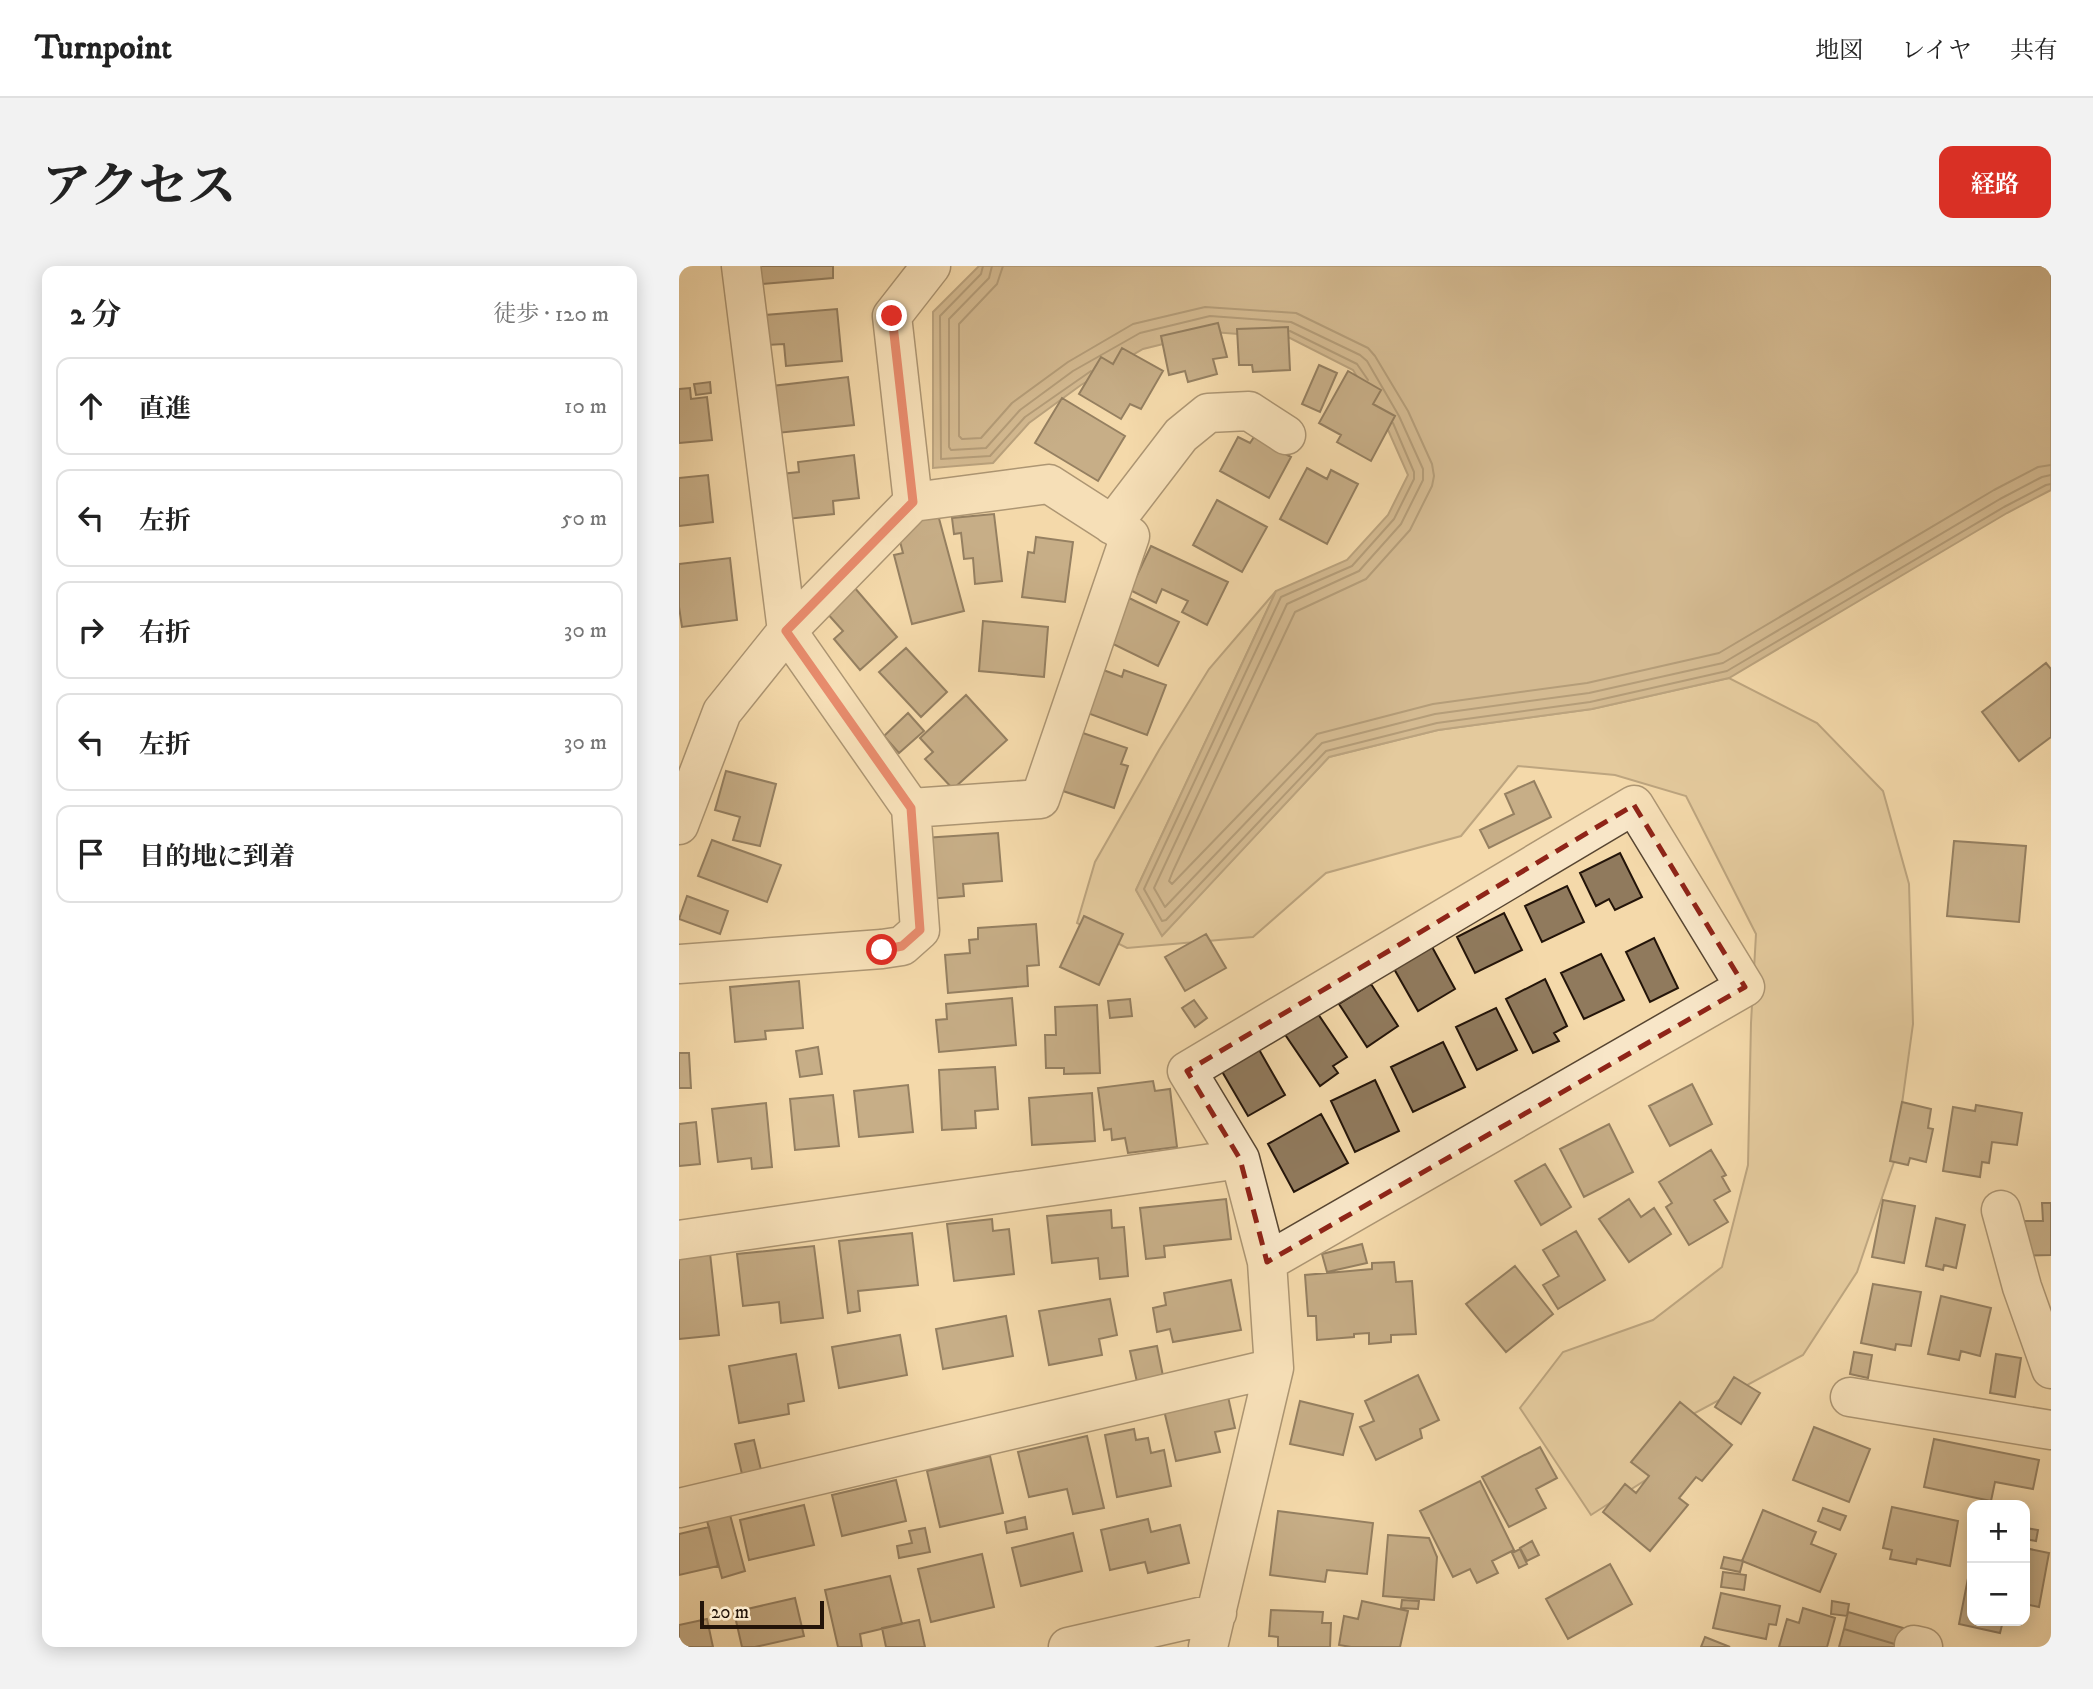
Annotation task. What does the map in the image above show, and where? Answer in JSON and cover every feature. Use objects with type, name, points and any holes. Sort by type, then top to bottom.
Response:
[{"type":"street","points":[[679,964],[882,950],[902,946],[920,930],[911,808],[786,631],[741,266]]},
{"type":"street","points":[[913,502],[892,316],[931,266]]},
{"type":"street","points":[[1112,525],[1181,436],[1207,413],[1249,411],[1286,435]]},
{"type":"street","points":[[679,825],[722,712],[786,631],[913,502],[1049,484],[1130,536],[1040,799],[911,808]]},
{"type":"street","points":[[1068,1647],[1212,1630],[1274,1368],[1267,1262],[1241,1159],[1187,1071],[1634,805],[1745,988],[1267,1262]]},
{"type":"street","points":[[679,1240],[1241,1159]]},
{"type":"street","points":[[2001,1210],[2022,1287],[2051,1369]]},
{"type":"street","points":[[679,1508],[1274,1368]]},
{"type":"street","points":[[1850,1397],[2051,1430]]},
{"type":"highlighted area","points":[[1634,805],[1745,987],[1267,1262],[1240,1159],[1187,1071]]},
{"type":"shaded area","points":[[1276,591],[1136,890],[1162,935],[1329,757],[1438,730],[1592,709],[1729,678],[1817,723],[1883,791],[1909,884],[1913,1024],[1894,1162],[1857,1272],[1803,1355],[1693,1414],[1658,1472],[1591,1515],[1520,1408],[1563,1352],[1653,1320],[1722,1267],[1748,1165],[1756,934],[1686,796],[1615,775],[1518,766],[1461,836],[1326,873],[1253,937],[1127,948],[1077,923],[1095,862],[1159,750],[1209,669]]},
{"type":"water","points":[[979,266],[2051,266],[2051,490],[2007,513],[1729,678],[1592,709],[1438,730],[1329,757],[1162,936],[1136,890],[1276,591],[1347,560],[1388,515],[1408,475],[1385,423],[1353,370],[1290,338],[1212,332],[1143,349],[1081,385],[1029,423],[993,463],[933,468],[933,312]]},
{"type":"building","points":[[759,266],[833,266],[833,278],[761,284]]},
{"type":"building","points":[[837,309],[842,361],[786,366],[784,344],[767,345],[765,315]]},
{"type":"building","points":[[1218,323],[1227,357],[1213,359],[1217,374],[1188,382],[1185,371],[1169,375],[1161,336]]},
{"type":"building","points":[[1288,327],[1290,370],[1253,372],[1252,365],[1239,365],[1237,329]]},
{"type":"building","points":[[1122,348],[1163,371],[1141,409],[1130,404],[1121,419],[1079,394],[1101,357],[1113,364]]},
{"type":"building","points":[[1319,365],[1337,373],[1320,412],[1302,404]]},
{"type":"building","points":[[1348,371],[1381,390],[1373,404],[1395,416],[1371,461],[1337,442],[1341,435],[1319,423]]},
{"type":"building","points":[[848,377],[854,425],[777,433],[772,386]]},
{"type":"building","points":[[710,382],[711,393],[696,395],[694,384]]},
{"type":"building","points":[[690,388],[691,399],[707,397],[712,440],[679,443],[679,389]]},
{"type":"building","points":[[1062,398],[1125,436],[1098,481],[1035,443]]},
{"type":"building","points":[[1238,437],[1250,443],[1254,437],[1291,457],[1269,498],[1220,471]]},
{"type":"building","points":[[854,455],[859,498],[833,501],[834,514],[787,519],[781,474],[799,472],[798,462]]},
{"type":"building","points":[[1307,468],[1327,479],[1331,470],[1358,484],[1327,544],[1280,519]]},
{"type":"building","points":[[708,475],[713,522],[679,526],[679,478]]},
{"type":"building","points":[[1217,500],[1267,527],[1242,572],[1193,545]]},
{"type":"building","points":[[937,511],[964,611],[912,624],[894,555],[903,553],[898,534]]},
{"type":"building","points":[[994,514],[1002,581],[975,584],[973,558],[964,559],[961,533],[954,534],[952,518]]},
{"type":"building","points":[[1036,537],[1073,542],[1065,602],[1022,597],[1028,552],[1034,553]]},
{"type":"building","points":[[1151,546],[1228,582],[1207,625],[1182,612],[1188,601],[1162,589],[1156,603],[1130,590]]},
{"type":"building","points":[[730,558],[737,620],[682,627],[679,564]]},
{"type":"building","points":[[854,587],[897,637],[860,670],[834,639],[843,631],[826,612]]},
{"type":"building","points":[[1129,598],[1179,622],[1158,666],[1109,642]]},
{"type":"building","points":[[983,621],[1048,627],[1044,677],[979,671]]},
{"type":"building","points":[[906,648],[947,692],[921,717],[879,672]]},
{"type":"building","points":[[2046,663],[2051,669],[2051,737],[2019,761],[1982,712]]},
{"type":"building","points":[[1098,668],[1122,677],[1124,670],[1166,685],[1147,735],[1082,711]]},
{"type":"building","points":[[966,695],[1007,740],[953,789],[925,759],[933,752],[920,738]]},
{"type":"building","points":[[908,713],[924,731],[899,753],[884,736]]},
{"type":"building","points":[[1077,731],[1127,748],[1121,764],[1128,766],[1114,808],[1057,789]]},
{"type":"building","points":[[726,771],[776,784],[760,846],[733,840],[740,817],[715,810]]},
{"type":"building","points":[[1534,781],[1551,817],[1489,848],[1480,830],[1514,814],[1505,794]]},
{"type":"building","points":[[998,833],[1002,881],[963,884],[964,896],[928,899],[924,838]]},
{"type":"building","points":[[712,840],[781,865],[767,902],[698,876]]},
{"type":"building","points":[[1954,841],[2026,846],[2019,922],[1947,916]]},
{"type":"building","points":[[1620,853],[1642,897],[1615,910],[1609,899],[1596,906],[1580,873]]},
{"type":"building","points":[[1567,886],[1584,922],[1542,942],[1525,906]]},
{"type":"building","points":[[687,896],[728,911],[720,934],[679,919]]},
{"type":"building","points":[[1504,913],[1522,950],[1475,973],[1457,937]]},
{"type":"building","points":[[1084,916],[1123,934],[1099,985],[1060,967]]},
{"type":"building","points":[[1036,924],[1039,965],[1027,966],[1028,986],[948,993],[945,955],[970,953],[969,940],[978,939],[978,928]]},
{"type":"building","points":[[1206,934],[1226,968],[1185,991],[1165,957]]},
{"type":"building","points":[[1654,938],[1678,988],[1650,1002],[1626,952]]},
{"type":"building","points":[[1431,945],[1455,989],[1418,1011],[1393,967]]},
{"type":"building","points":[[1601,954],[1624,1000],[1584,1019],[1561,973]]},
{"type":"building","points":[[1545,979],[1567,1026],[1554,1033],[1559,1041],[1533,1053],[1506,999]]},
{"type":"building","points":[[799,981],[803,1028],[765,1031],[766,1039],[735,1042],[730,987]]},
{"type":"building","points":[[1371,984],[1398,1026],[1367,1047],[1339,1004]]},
{"type":"building","points":[[1012,998],[1016,1045],[939,1052],[936,1020],[947,1019],[946,1004]]},
{"type":"building","points":[[1130,999],[1132,1016],[1110,1018],[1108,1001]]},
{"type":"building","points":[[1194,1000],[1207,1018],[1195,1027],[1182,1008]]},
{"type":"building","points":[[1097,1005],[1100,1073],[1064,1074],[1064,1068],[1046,1068],[1045,1035],[1056,1035],[1055,1007]]},
{"type":"building","points":[[1496,1008],[1517,1050],[1477,1070],[1456,1027]]},
{"type":"building","points":[[1316,1011],[1347,1057],[1333,1066],[1338,1073],[1320,1086],[1284,1033]]},
{"type":"building","points":[[1443,1042],[1465,1087],[1413,1112],[1391,1067]]},
{"type":"building","points":[[1257,1046],[1285,1095],[1248,1116],[1220,1068]]},
{"type":"building","points":[[818,1047],[822,1074],[800,1077],[796,1051]]},
{"type":"building","points":[[679,1053],[689,1053],[691,1088],[679,1088]]},
{"type":"building","points":[[995,1067],[998,1109],[975,1111],[976,1128],[942,1130],[939,1070]]},
{"type":"building","points":[[1375,1080],[1399,1131],[1355,1152],[1331,1101]]},
{"type":"building","points":[[1153,1081],[1155,1091],[1170,1089],[1177,1147],[1128,1153],[1125,1138],[1112,1140],[1111,1129],[1104,1130],[1098,1088]]},
{"type":"building","points":[[1692,1084],[1712,1124],[1670,1146],[1649,1106]]},
{"type":"building","points":[[908,1085],[913,1132],[859,1137],[854,1091]]},
{"type":"building","points":[[1092,1093],[1095,1141],[1032,1145],[1029,1098]]},
{"type":"building","points":[[833,1095],[839,1146],[795,1150],[790,1099]]},
{"type":"building","points":[[1902,1102],[1931,1109],[1928,1128],[1933,1129],[1926,1162],[1910,1158],[1908,1165],[1890,1161]]},
{"type":"building","points":[[766,1103],[772,1167],[752,1169],[751,1158],[718,1162],[712,1109]]},
{"type":"building","points":[[1976,1105],[2022,1113],[2017,1145],[1992,1142],[1989,1163],[1982,1162],[1980,1177],[1943,1171],[1953,1107],[1975,1111]]},
{"type":"building","points":[[1321,1114],[1348,1163],[1294,1192],[1268,1144]]},
{"type":"building","points":[[696,1122],[700,1164],[679,1166],[679,1124]]},
{"type":"building","points":[[1609,1124],[1633,1172],[1584,1197],[1560,1149]]},
{"type":"building","points":[[1711,1150],[1726,1175],[1722,1177],[1730,1191],[1714,1200],[1728,1222],[1689,1245],[1666,1207],[1672,1203],[1659,1182]]},
{"type":"building","points":[[1545,1164],[1571,1207],[1541,1225],[1515,1181]]},
{"type":"building","points":[[1226,1199],[1231,1239],[1164,1246],[1165,1257],[1146,1259],[1140,1208]]},
{"type":"building","points":[[1629,1199],[1641,1217],[1654,1208],[1671,1234],[1629,1262],[1599,1219]]},
{"type":"building","points":[[1883,1200],[1915,1206],[1904,1263],[1872,1257]]},
{"type":"building","points":[[2042,1203],[2051,1203],[2051,1255],[2017,1256],[2015,1221],[2043,1221]]},
{"type":"building","points":[[1111,1210],[1112,1228],[1124,1227],[1128,1276],[1100,1279],[1098,1258],[1052,1263],[1047,1216]]},
{"type":"building","points":[[1936,1218],[1965,1225],[1956,1268],[1944,1265],[1943,1270],[1926,1266]]},
{"type":"building","points":[[992,1219],[993,1231],[1009,1229],[1014,1274],[954,1281],[947,1224]]},
{"type":"building","points":[[1576,1231],[1605,1280],[1558,1309],[1543,1285],[1559,1276],[1543,1250]]},
{"type":"building","points":[[912,1233],[918,1285],[858,1291],[860,1311],[848,1313],[839,1241]]},
{"type":"building","points":[[1362,1244],[1367,1263],[1327,1272],[1322,1254]]},
{"type":"building","points":[[814,1246],[823,1318],[781,1323],[779,1302],[743,1306],[737,1254]]},
{"type":"building","points":[[710,1253],[719,1335],[679,1339],[679,1256]]},
{"type":"building","points":[[1394,1262],[1396,1282],[1412,1281],[1416,1334],[1391,1335],[1391,1342],[1369,1344],[1369,1333],[1317,1340],[1316,1316],[1308,1316],[1305,1275],[1372,1269],[1372,1263]]},
{"type":"building","points":[[1515,1266],[1553,1314],[1506,1352],[1466,1304]]},
{"type":"building","points":[[1231,1280],[1241,1330],[1173,1342],[1170,1329],[1157,1332],[1153,1308],[1166,1305],[1164,1293]]},
{"type":"building","points":[[1873,1284],[1921,1292],[1911,1346],[1896,1344],[1895,1350],[1861,1343]]},
{"type":"building","points":[[1941,1296],[1991,1308],[1980,1356],[1961,1351],[1959,1360],[1928,1354]]},
{"type":"building","points":[[1110,1299],[1117,1335],[1099,1339],[1102,1355],[1049,1365],[1039,1311]]},
{"type":"building","points":[[1006,1316],[1013,1356],[943,1369],[936,1329]]},
{"type":"building","points":[[900,1335],[907,1375],[839,1388],[832,1347]]},
{"type":"building","points":[[1157,1346],[1163,1376],[1137,1382],[1130,1351]]},
{"type":"building","points":[[1854,1352],[1872,1355],[1868,1378],[1850,1374]]},
{"type":"building","points":[[796,1354],[804,1401],[788,1404],[789,1414],[739,1423],[729,1366]]},
{"type":"building","points":[[1996,1354],[2021,1358],[2015,1397],[1990,1393]]},
{"type":"building","points":[[1418,1375],[1439,1420],[1420,1429],[1422,1438],[1376,1460],[1360,1427],[1374,1421],[1365,1401]]},
{"type":"building","points":[[1734,1377],[1760,1393],[1741,1424],[1715,1407]]},
{"type":"building","points":[[1227,1392],[1235,1428],[1215,1432],[1220,1452],[1176,1461],[1163,1406]]},
{"type":"building","points":[[1300,1401],[1353,1414],[1343,1455],[1290,1444]]},
{"type":"building","points":[[1680,1402],[1732,1445],[1702,1481],[1696,1477],[1679,1498],[1688,1505],[1650,1551],[1603,1512],[1625,1484],[1636,1493],[1649,1476],[1631,1462]]},
{"type":"building","points":[[1814,1427],[1870,1449],[1849,1502],[1793,1480]]},
{"type":"building","points":[[1134,1429],[1136,1440],[1148,1438],[1151,1453],[1164,1450],[1171,1486],[1117,1497],[1105,1435]]},
{"type":"building","points":[[1087,1436],[1104,1508],[1073,1514],[1067,1489],[1029,1497],[1018,1452]]},
{"type":"building","points":[[1934,1439],[2039,1460],[2033,1489],[1995,1482],[1991,1500],[1924,1487]]},
{"type":"building","points":[[754,1440],[761,1470],[742,1474],[735,1444]]},
{"type":"building","points":[[1540,1447],[1557,1478],[1536,1489],[1546,1508],[1509,1527],[1482,1477]]},
{"type":"building","points":[[990,1456],[1003,1513],[940,1527],[927,1471]]},
{"type":"building","points":[[896,1480],[906,1521],[842,1536],[832,1495]]},
{"type":"building","points":[[1480,1481],[1514,1550],[1492,1561],[1498,1573],[1477,1583],[1470,1569],[1453,1577],[1420,1511]]},
{"type":"building","points":[[804,1505],[814,1545],[749,1560],[740,1520]]},
{"type":"building","points":[[1892,1507],[1958,1521],[1950,1566],[1917,1559],[1916,1564],[1890,1559],[1892,1550],[1883,1548]]},
{"type":"building","points":[[1823,1508],[1846,1516],[1840,1530],[1818,1521]]},
{"type":"building","points":[[1763,1510],[1816,1532],[1811,1544],[1836,1554],[1820,1592],[1742,1561]]},
{"type":"building","points":[[729,1511],[745,1571],[722,1578],[706,1517]]},
{"type":"building","points":[[1278,1511],[1373,1523],[1367,1574],[1327,1570],[1325,1582],[1270,1575]]},
{"type":"building","points":[[1025,1517],[1027,1529],[1007,1533],[1005,1522]]},
{"type":"building","points":[[1148,1519],[1151,1532],[1180,1525],[1189,1563],[1148,1573],[1145,1562],[1110,1570],[1101,1530]]},
{"type":"building","points":[[709,1527],[718,1566],[679,1575],[679,1534]]},
{"type":"building","points":[[925,1528],[930,1552],[899,1558],[897,1546],[912,1543],[909,1531]]},
{"type":"building","points":[[2030,1529],[2038,1530],[2036,1541],[2030,1540]]},
{"type":"building","points":[[1073,1533],[1082,1571],[1021,1586],[1012,1548]]},
{"type":"building","points":[[1388,1535],[1429,1538],[1437,1557],[1434,1600],[1383,1596]]},
{"type":"building","points":[[1532,1541],[1539,1555],[1527,1561],[1520,1548]]},
{"type":"building","points":[[1520,1549],[1527,1564],[1519,1568],[1512,1553]]},
{"type":"building","points":[[2030,1549],[2049,1553],[2039,1607],[2030,1605]]},
{"type":"building","points":[[982,1554],[994,1607],[931,1622],[918,1569]]},
{"type":"building","points":[[1724,1557],[1743,1561],[1740,1572],[1721,1568]]},
{"type":"building","points":[[1610,1564],[1632,1604],[1568,1639],[1546,1599]]},
{"type":"building","points":[[1723,1572],[1746,1575],[1744,1590],[1721,1587]]},
{"type":"building","points":[[890,1576],[902,1624],[860,1634],[862,1647],[838,1647],[825,1590]]},
{"type":"building","points":[[1967,1583],[1967,1626],[1959,1624]]},
{"type":"building","points":[[1721,1593],[1780,1606],[1776,1625],[1769,1624],[1766,1639],[1713,1628]]},
{"type":"building","points":[[795,1598],[804,1636],[755,1647],[742,1647],[734,1612]]},
{"type":"building","points":[[1402,1600],[1419,1601],[1418,1609],[1401,1608]]},
{"type":"building","points":[[1362,1601],[1408,1611],[1400,1647],[1339,1645],[1344,1616],[1358,1619]]},
{"type":"building","points":[[1832,1601],[1849,1604],[1847,1616],[1831,1614]]},
{"type":"building","points":[[1803,1608],[1835,1618],[1827,1647],[1779,1647],[1787,1619],[1799,1623]]},
{"type":"building","points":[[1271,1610],[1323,1612],[1322,1623],[1331,1623],[1330,1647],[1278,1647],[1278,1637],[1269,1636]]},
{"type":"building","points":[[1848,1612],[1903,1628],[1898,1645],[1844,1629]]},
{"type":"building","points":[[707,1619],[713,1647],[679,1647],[679,1625]]},
{"type":"building","points":[[919,1620],[925,1647],[886,1647],[882,1628]]},
{"type":"building","points":[[1968,1626],[2002,1626],[2000,1633]]},
{"type":"building","points":[[1844,1629],[1898,1645],[1898,1647],[1839,1647]]},
{"type":"building","points":[[1705,1637],[1730,1647],[1701,1647]]},
{"type":"route","points":[[882,950],[902,946],[920,930],[911,808],[786,631],[913,502],[892,316]]}]
